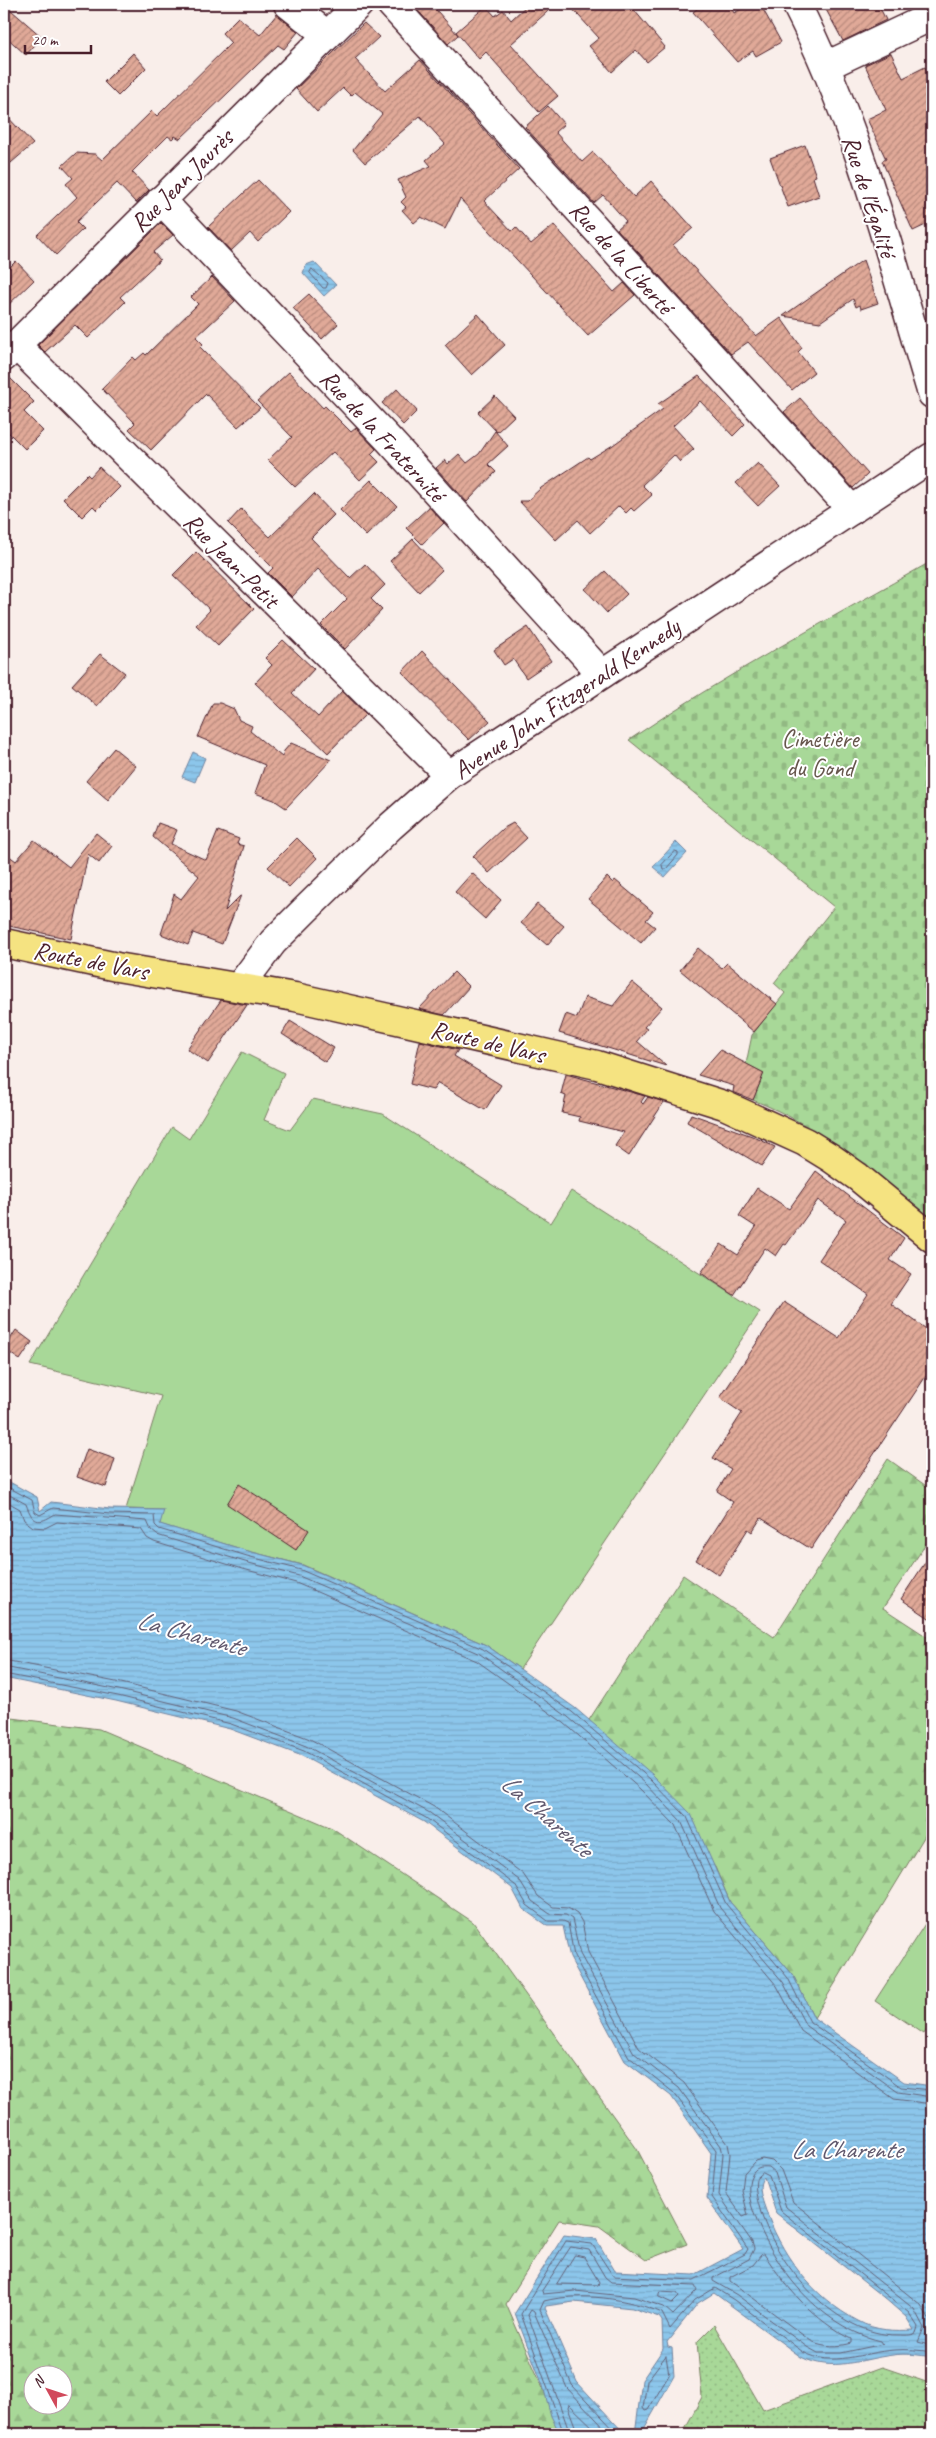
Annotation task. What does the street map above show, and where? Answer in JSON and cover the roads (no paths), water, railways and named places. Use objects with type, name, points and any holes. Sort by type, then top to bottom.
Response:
[{"type":"main road","name":"Route de Vars","points":[[4,943],[117,967],[295,997],[597,1065],[724,1105],[805,1142],[831,1158],[858,1177],[932,1238]]},
{"type":"street","points":[[288,4],[327,35]]},
{"type":"street","name":"Rue Jean Jaurès","points":[[10,351],[360,4]]},
{"type":"street","name":"Rue de la Liberté","points":[[391,4],[852,510]]},
{"type":"street","name":"Rue de l'Égalité","points":[[796,4],[826,66],[872,198],[932,394]]},
{"type":"street","points":[[826,66],[932,16]]},
{"type":"street","name":"Rue de la Fraternité","points":[[161,200],[396,449],[602,674]]},
{"type":"street","name":"Rue Jean-Petit","points":[[10,351],[448,776]]},
{"type":"street","name":"Avenue John Fitzgerald Kennedy","points":[[239,987],[273,942],[391,826],[448,776],[932,457]]},
{"type":"water","points":[[314,262],[336,285],[324,296],[303,273],[306,265]]},
{"type":"water","points":[[193,752],[205,758],[195,782],[182,777]]},
{"type":"water","points":[[676,842],[687,853],[665,877],[653,867]]},
{"type":"water","name":"La Charente","points":[[4,1479],[37,1497],[40,1511],[51,1502],[110,1509],[164,1510],[160,1524],[248,1551],[302,1565],[486,1645],[575,1708],[653,1775],[691,1814],[730,1902],[793,1975],[814,2018],[904,2082],[932,2086],[932,2357],[903,2354],[847,2364],[813,2362],[801,2357],[714,2293],[698,2303],[667,2342],[668,2347],[672,2348],[674,2376],[641,2434],[635,2434],[642,2380],[663,2349],[662,2321],[659,2317],[632,2308],[574,2302],[546,2306],[545,2308],[577,2382],[625,2434],[560,2434],[551,2416],[543,2386],[515,2313],[564,2235],[596,2239],[615,2271],[694,2275],[743,2249],[707,2198],[711,2153],[671,2096],[625,2061],[570,1958],[563,1926],[547,1926],[523,1909],[512,1888],[424,1822],[302,1756],[230,1729],[116,1701],[4,1678]],"holes":[[[764,2177],[776,2213],[883,2297],[906,2317],[914,2330],[885,2330],[872,2327],[841,2311],[812,2287],[789,2257],[771,2223],[760,2190]]]},
{"type":"park label","name":"Cimetière du Gond","points":[[820,752]]}]
